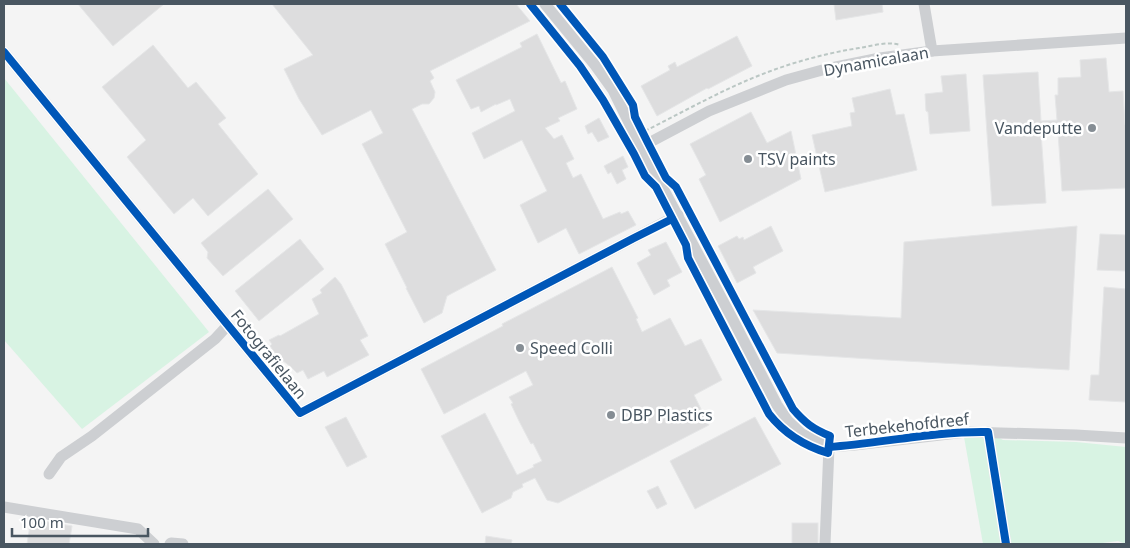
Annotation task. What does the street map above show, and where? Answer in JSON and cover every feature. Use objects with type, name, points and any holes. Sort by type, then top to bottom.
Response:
[{"type":"street","name":"Terbekehofdreef","points":[[545,4],[614,90],[777,406],[788,421],[802,434],[829,446],[855,445],[966,432],[1126,438]]},
{"type":"street","points":[[926,4],[932,51]]},
{"type":"street","name":"Dynamicalaan","points":[[644,145],[709,111],[786,80],[826,69],[880,58],[932,51],[1126,38]]},
{"type":"street","name":"Fotografielaan","points":[[4,52],[300,413],[678,216]]},
{"type":"street","points":[[49,474],[61,457],[108,424],[215,339],[228,325]]},
{"type":"street","points":[[988,432],[1006,544]]},
{"type":"street","points":[[825,544],[829,446]]},
{"type":"street","points":[[4,507],[138,529],[154,544]]},
{"type":"street","points":[[170,544],[183,544]]},
{"type":"path","points":[[639,125],[644,145]]},
{"type":"green space","points":[[4,78],[209,332],[82,429],[4,340]]},
{"type":"green space","points":[[988,432],[1003,440],[1076,442],[1126,447],[1126,544],[1118,541],[1095,544],[983,544],[964,437]]},
{"type":"building","points":[[78,4],[164,4],[113,46]]},
{"type":"building","points":[[272,4],[516,4],[530,21],[430,71],[434,78],[430,81],[435,92],[434,98],[429,104],[422,104],[412,109],[496,270],[447,296],[442,313],[424,323],[385,244],[407,232],[362,144],[383,133],[371,110],[322,135],[299,99],[284,69],[313,55]]},
{"type":"building","points":[[834,4],[882,4],[883,12],[836,20]]},
{"type":"building","points":[[537,34],[561,83],[565,81],[577,109],[558,118],[560,121],[545,128],[554,139],[562,135],[574,159],[566,163],[573,178],[581,174],[603,219],[628,211],[636,225],[579,254],[566,228],[538,243],[520,205],[547,191],[522,140],[484,159],[472,133],[515,111],[510,99],[481,112],[479,106],[471,109],[456,80],[522,47],[520,43]]},
{"type":"building","points":[[737,36],[752,66],[657,116],[641,86],[670,70],[668,66],[675,62],[677,67]]},
{"type":"building","points":[[153,45],[188,88],[196,82],[226,118],[218,124],[258,174],[208,216],[193,198],[174,214],[127,157],[146,140],[102,87]]},
{"type":"building","points":[[1106,58],[1109,92],[1123,91],[1126,125],[1126,188],[1062,191],[1058,132],[1041,133],[1046,203],[992,206],[983,75],[1038,72],[1041,121],[1057,120],[1055,95],[1058,95],[1058,78],[1081,77],[1080,60]]},
{"type":"building","points":[[966,74],[970,131],[930,134],[925,94],[943,92],[941,76]]},
{"type":"building","points":[[890,89],[896,115],[904,114],[917,170],[825,192],[812,135],[852,126],[850,113],[855,112],[852,98]]},
{"type":"building","name":"TSV paints","points":[[751,112],[767,143],[791,131],[801,179],[720,222],[699,179],[706,175],[690,144]]},
{"type":"building","points":[[599,118],[609,137],[598,142],[592,132],[588,134],[585,126]]},
{"type":"building","points":[[623,156],[628,167],[622,170],[626,179],[617,184],[611,172],[608,174],[604,166]]},
{"type":"building","points":[[268,189],[293,219],[223,276],[207,258],[208,252],[201,243]]},
{"type":"building","points":[[771,226],[783,251],[753,267],[756,273],[737,283],[718,246],[737,236],[739,239],[743,237],[744,240]]},
{"type":"building","points":[[1077,226],[1069,370],[777,353],[753,310],[901,318],[904,242]]},
{"type":"building","points":[[1100,234],[1126,235],[1126,271],[1097,270]]},
{"type":"building","points":[[300,239],[324,269],[259,321],[235,291]]},
{"type":"building","points":[[666,242],[682,272],[667,280],[670,286],[654,295],[637,263],[651,255],[648,250]]},
{"type":"building","points":[[612,267],[638,318],[636,319],[642,332],[670,318],[685,346],[701,339],[722,380],[694,395],[709,425],[558,503],[547,500],[535,478],[522,484],[523,487],[513,492],[511,498],[482,513],[441,436],[485,413],[517,475],[534,467],[533,465],[542,461],[519,421],[509,397],[533,385],[526,371],[444,414],[421,369],[503,326],[502,324]]},
{"type":"building","points":[[335,277],[341,284],[368,336],[360,340],[369,355],[327,377],[324,371],[308,379],[303,370],[297,373],[278,357],[270,346],[272,344],[269,340],[280,336],[319,314],[312,299],[322,293],[320,290]]},
{"type":"building","points":[[1104,287],[1126,289],[1126,402],[1089,400],[1091,375],[1099,375]]},
{"type":"building","points":[[346,417],[367,457],[347,467],[325,427]]},
{"type":"building","points":[[755,417],[781,464],[695,509],[670,461]]},
{"type":"building","points":[[658,486],[667,504],[657,509],[647,491]]},
{"type":"building","points":[[31,519],[72,526],[69,544],[27,544]]},
{"type":"building","points":[[792,523],[818,523],[818,544],[792,544]]},
{"type":"building","points":[[486,536],[512,540],[511,544],[485,544]]},
{"type":"cycle path","points":[[530,4],[580,66],[603,100],[645,176],[656,187],[686,245],[688,258],[769,414],[781,427],[796,438],[811,447],[828,453],[830,436],[810,425],[793,409],[676,187],[666,178],[635,117],[633,105],[603,57],[560,4]]},
{"type":"cycle path","points":[[4,52],[300,413],[672,219]]},
{"type":"cycle path","points":[[829,447],[948,433],[988,432],[1006,544]]},
{"type":"place","name":"Vandeputte","points":[[1092,128]]},
{"type":"place","name":"TSV paints","points":[[748,159]]},
{"type":"place","name":"Speed Colli","points":[[520,348]]},
{"type":"place","name":"DBP Plastics","points":[[611,415]]}]
